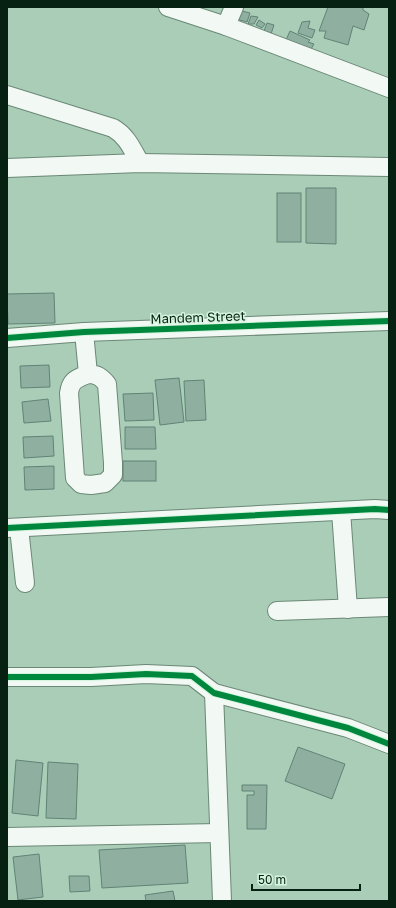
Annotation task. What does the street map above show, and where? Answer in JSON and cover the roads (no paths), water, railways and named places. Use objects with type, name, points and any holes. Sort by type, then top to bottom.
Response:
[{"type":"street","points":[[168,7],[226,26],[389,88]]},
{"type":"street","points":[[226,26],[234,7]]},
{"type":"street","points":[[7,95],[113,128],[121,132],[126,138],[140,164]]},
{"type":"street","points":[[7,168],[140,164],[389,167]]},
{"type":"street","name":"Mandem Street","points":[[7,338],[84,332],[389,321]]},
{"type":"street","points":[[84,332],[88,374]]},
{"type":"street","points":[[88,374],[96,374],[107,384],[114,463],[113,475],[105,483],[91,485],[81,484],[75,478],[68,393],[70,385],[76,379],[88,374]]},
{"type":"street","points":[[25,583],[13,528],[342,511],[389,510]]},
{"type":"street","points":[[342,511],[348,609]]},
{"type":"street","points":[[277,611],[389,607]]},
{"type":"street","points":[[7,677],[91,677],[146,674],[192,676],[214,693],[348,728],[389,744]]},
{"type":"street","points":[[214,693],[222,901]]},
{"type":"street","points":[[7,837],[219,833]]}]
